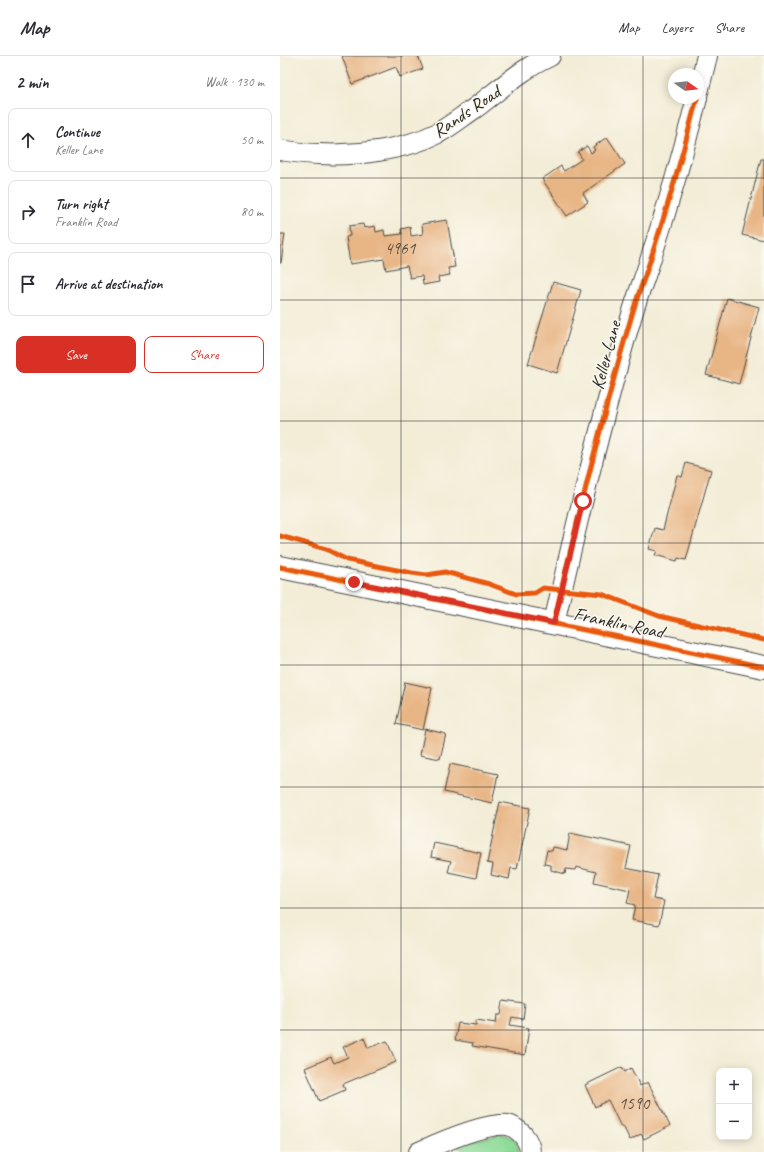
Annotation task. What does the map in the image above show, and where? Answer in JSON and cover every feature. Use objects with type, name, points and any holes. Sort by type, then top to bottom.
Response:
[{"type":"street","name":"Rands Road","points":[[280,150],[320,154],[362,153],[387,149],[424,139],[438,133],[510,81],[550,56]]},
{"type":"street","points":[[704,68],[707,56]]},
{"type":"street","name":"Keller Lane","points":[[554,623],[612,385],[695,104]]},
{"type":"street","name":"Franklin Road","points":[[280,567],[764,667]]},
{"type":"street","points":[[431,1150],[462,1135],[487,1127],[508,1125],[521,1133],[527,1141],[530,1152]]},
{"type":"green space","points":[[500,1134],[511,1137],[517,1144],[519,1152],[468,1152],[457,1147],[464,1143]]},
{"type":"building","points":[[342,56],[418,56],[423,69],[400,77],[396,67],[352,84]]},
{"type":"building","points":[[607,137],[625,164],[583,193],[588,202],[567,216],[542,179],[561,166],[564,171],[582,159],[578,152],[587,146],[591,153],[595,150],[593,147]]},
{"type":"building","points":[[761,159],[764,159],[764,240],[742,235]]},
{"type":"building","points":[[447,220],[455,267],[448,268],[450,275],[438,277],[439,282],[423,285],[422,276],[410,278],[407,266],[386,270],[384,259],[350,264],[346,237],[350,236],[349,226],[363,224],[364,228],[375,226],[376,232],[384,230],[385,236],[402,234],[401,229],[410,227],[411,236],[423,234],[422,224]]},
{"type":"building","points":[[280,234],[285,234],[281,263],[280,263]]},
{"type":"building","points":[[553,282],[581,290],[557,373],[528,364]]},
{"type":"building","points":[[727,298],[759,307],[739,384],[706,375]]},
{"type":"building","points":[[686,463],[711,470],[686,560],[678,558],[677,561],[655,555],[657,551],[649,549],[655,528],[663,530],[677,475],[682,477]]},
{"type":"building","points":[[405,682],[432,688],[423,730],[396,724]]},
{"type":"building","points":[[425,729],[446,734],[440,759],[420,755]]},
{"type":"building","points":[[450,764],[498,774],[492,803],[444,792]]},
{"type":"building","points":[[500,802],[530,808],[517,869],[511,868],[509,879],[491,875],[493,864],[487,863]]},
{"type":"building","points":[[570,833],[631,846],[626,868],[658,875],[653,899],[664,901],[659,925],[632,920],[635,905],[627,903],[630,890],[594,882],[596,872],[576,867],[575,870],[566,869],[565,874],[551,870],[551,865],[544,864],[547,850],[552,851],[553,847],[567,850]]},
{"type":"building","points":[[434,843],[481,853],[476,878],[448,872],[451,861],[431,857]]},
{"type":"building","points":[[503,1001],[525,1004],[523,1019],[512,1017],[510,1025],[529,1028],[525,1055],[472,1046],[473,1043],[455,1040],[458,1023],[476,1025],[476,1020],[496,1023],[497,1015],[501,1015]]},
{"type":"building","points":[[364,1038],[368,1048],[387,1041],[396,1062],[343,1084],[345,1090],[319,1101],[305,1068],[331,1057],[334,1063],[348,1057],[343,1047]]},
{"type":"building","points":[[622,1067],[625,1072],[631,1068],[640,1086],[648,1082],[670,1126],[644,1139],[641,1134],[630,1140],[623,1126],[621,1127],[608,1100],[595,1107],[585,1085]]},
{"type":"cycle path","points":[[554,623],[610,394],[633,311],[668,202],[695,104]]},
{"type":"cycle path","points":[[280,536],[326,549],[347,560],[427,575],[445,572],[489,584],[516,594],[535,593],[543,588],[602,594],[659,616],[764,640]]},
{"type":"cycle path","points":[[280,567],[764,667]]},
{"type":"route","points":[[354,582],[554,623],[583,501]]}]
